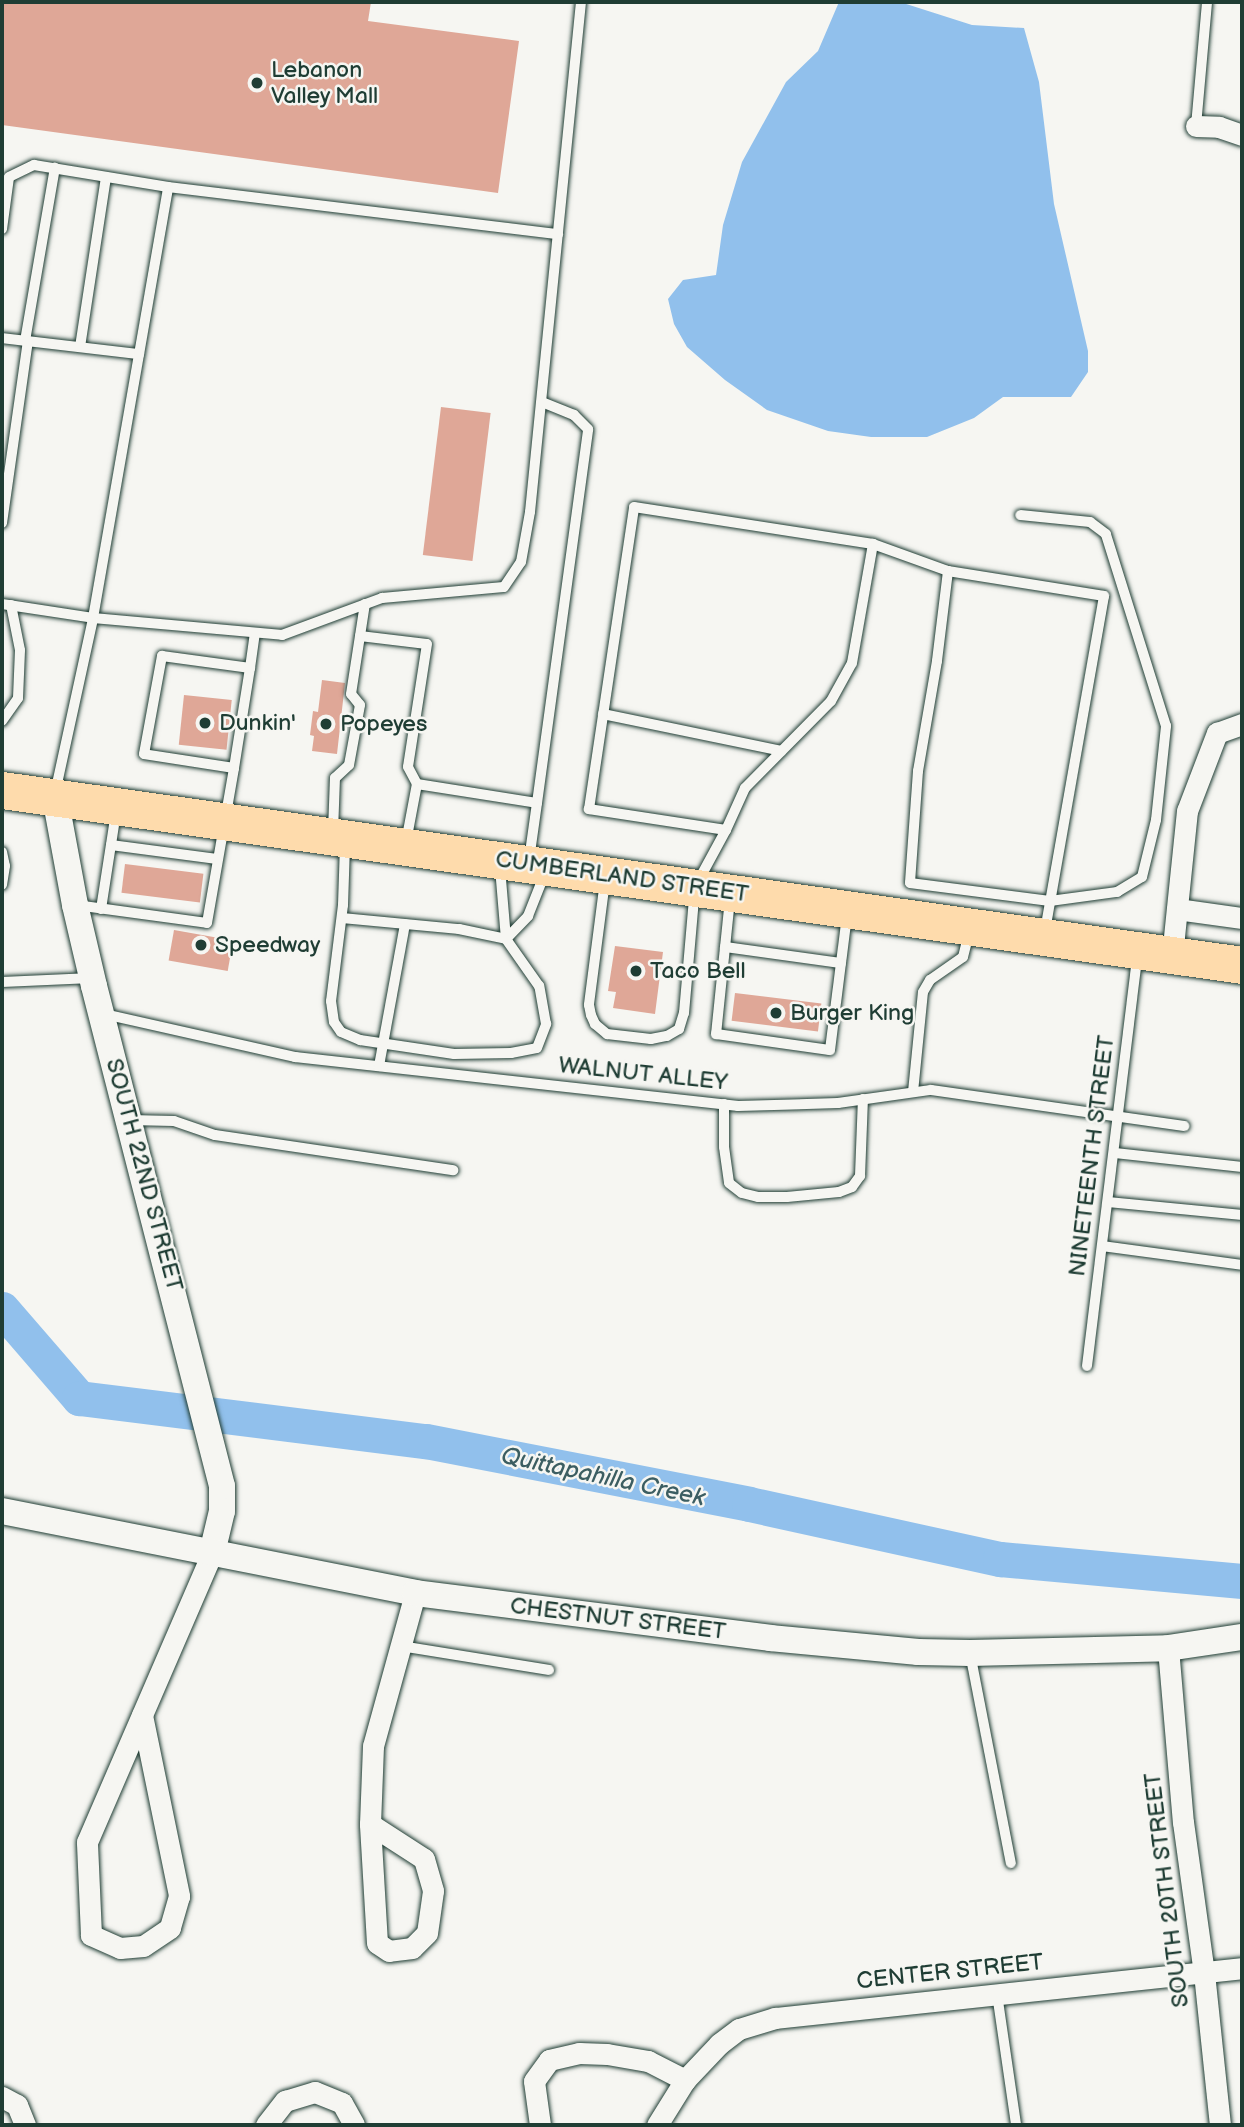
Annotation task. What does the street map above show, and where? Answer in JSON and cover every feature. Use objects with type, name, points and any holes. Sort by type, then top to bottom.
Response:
[{"type":"highway","name":"CUMBERLAND STREET","points":[[2,790],[1242,965]]},
{"type":"street","points":[[1196,126],[1219,127],[1242,135]]},
{"type":"street","points":[[1155,953],[1177,909],[1187,811],[1217,733],[1242,724]]},
{"type":"street","name":"SOUTH 22ND STREET","points":[[55,797],[92,978],[222,1486],[222,1511],[212,1553]]},
{"type":"street","points":[[1177,909],[1242,918]]},
{"type":"street","name":"CHESTNUT STREET","points":[[3,1515],[415,1593],[770,1638],[918,1652],[970,1653],[1168,1648],[1242,1637]]},
{"type":"street","points":[[142,1715],[179,1896],[170,1928],[143,1946],[120,1948],[92,1935],[87,1842],[212,1553]]},
{"type":"street","points":[[370,1824],[424,1859],[433,1891],[427,1933],[412,1948],[388,1951],[377,1943],[370,1824],[373,1746],[415,1593]]},
{"type":"street","name":"SOUTH 20TH STREET","points":[[1168,1648],[1183,1822],[1205,1973],[1220,2125]]},
{"type":"street","name":"CENTER STREET","points":[[657,2125],[685,2080],[719,2044],[739,2029],[775,2018],[1242,1968]]},
{"type":"street","points":[[540,2125],[534,2081],[549,2060],[579,2053],[607,2054],[648,2061],[685,2080]]},
{"type":"street","points":[[266,2125],[285,2101],[315,2092],[342,2103],[354,2125]]},
{"type":"street","points":[[2,2097],[17,2105],[25,2125]]},
{"type":"lane","points":[[2,721],[18,698],[20,650],[6,605],[93,618],[282,635],[382,598],[505,586],[521,562],[541,402],[581,2]]},
{"type":"lane","points":[[1196,126],[1207,2]]},
{"type":"lane","points":[[2,229],[9,177],[33,165],[168,187],[558,234]]},
{"type":"lane","points":[[2,523],[26,341],[55,169]]},
{"type":"lane","points":[[80,347],[106,177]]},
{"type":"lane","points":[[55,797],[93,618],[168,187]]},
{"type":"lane","points":[[2,338],[139,354]]},
{"type":"lane","points":[[506,939],[537,803],[588,429],[574,415],[541,402]]},
{"type":"lane","points":[[726,830],[590,809],[634,507],[873,544],[948,571],[1126,598]]},
{"type":"lane","points":[[948,571],[937,661],[918,771],[910,883],[1050,901],[1118,892],[1142,877],[1156,820],[1166,726],[1106,534],[1090,522],[1020,514]]},
{"type":"lane","points":[[606,874],[590,1004],[595,1024],[607,1034],[621,1037],[651,1039],[667,1036],[679,1029],[687,988],[695,887],[745,788],[831,701],[852,663],[873,544]]},
{"type":"lane","points":[[1045,937],[1104,596]]},
{"type":"lane","points":[[342,918],[458,929],[506,939],[539,986],[546,1024],[537,1048],[511,1053],[454,1054],[360,1041],[341,1032],[331,1014],[342,918],[335,779],[349,765],[359,705],[351,694],[365,604]]},
{"type":"lane","points":[[75,905],[207,923],[255,633]]},
{"type":"lane","points":[[360,636],[427,644],[408,767],[416,784],[405,847]]},
{"type":"lane","points":[[234,768],[144,754],[162,656],[250,668]]},
{"type":"lane","points":[[604,714],[781,751]]},
{"type":"lane","points":[[416,784],[537,803]]},
{"type":"lane","points":[[101,909],[117,806]]},
{"type":"lane","points":[[111,845],[217,859]]},
{"type":"lane","points":[[2,852],[5,866],[2,885]]},
{"type":"lane","points":[[506,939],[528,916],[525,863]]},
{"type":"lane","points":[[731,892],[716,1034],[830,1050],[848,909]]},
{"type":"lane","points":[[379,1066],[405,924]]},
{"type":"lane","points":[[913,1092],[923,992],[930,980],[950,969],[963,957],[971,927]]},
{"type":"lane","points":[[725,947],[841,963]]},
{"type":"lane","name":"NINETEENTH STREET","points":[[1087,1366],[1119,1117],[1155,953]]},
{"type":"lane","points":[[2,982],[92,978]]},
{"type":"lane","name":"WALNUT ALLEY","points":[[101,1014],[295,1056],[724,1104],[838,1103],[931,1090],[1184,1126]]},
{"type":"lane","points":[[724,1104],[724,1147],[729,1183],[742,1193],[758,1197],[787,1197],[839,1192],[852,1187],[860,1176],[863,1099]]},
{"type":"lane","points":[[129,1120],[174,1121],[215,1135],[453,1170]]},
{"type":"lane","points":[[1115,1153],[1242,1167]]},
{"type":"lane","points":[[1108,1202],[1242,1215]]},
{"type":"lane","points":[[1102,1246],[1242,1265]]},
{"type":"lane","points":[[401,1646],[549,1670]]},
{"type":"lane","points":[[970,1653],[1011,1863]]},
{"type":"lane","points":[[997,1994],[1016,2125]]},
{"type":"water","points":[[839,2],[900,2],[972,25],[1024,28],[1039,82],[1054,204],[1088,351],[1088,372],[1071,397],[1003,397],[974,418],[927,437],[871,437],[828,431],[767,410],[725,380],[687,347],[674,324],[668,299],[683,280],[716,275],[723,225],[742,162],[786,82],[818,51]]},
{"type":"building","name":"Lebanon Valley Mall","points":[[2,2],[371,2],[368,21],[519,41],[498,193],[2,125]]},
{"type":"building","points":[[441,407],[491,413],[472,561],[423,555]]},
{"type":"building","name":"Popeyes","points":[[322,680],[345,683],[337,754],[312,751],[314,736],[310,735],[313,711],[318,712]]},
{"type":"building","name":"Dunkin'","points":[[184,695],[232,700],[227,750],[179,745]]},
{"type":"building","points":[[125,864],[203,874],[200,902],[121,893]]},
{"type":"building","points":[[174,930],[233,940],[228,971],[169,961]]},
{"type":"building","name":"Taco Bell","points":[[615,946],[663,952],[655,1014],[613,1008],[616,992],[608,991]]},
{"type":"building","name":"Burger King","points":[[735,993],[821,1004],[818,1031],[732,1021]]},
{"type":"waterway","name":"Quittapahilla Creek","points":[[2,1309],[79,1398],[426,1441],[749,1504],[1000,1559],[1242,1581]]},
{"type":"place","name":"Lebanon Valley Mall","points":[[257,83]]},
{"type":"place","name":"Dunkin'","points":[[205,723]]},
{"type":"place","name":"Popeyes","points":[[326,724]]},
{"type":"place","name":"Speedway","points":[[201,945]]},
{"type":"place","name":"Taco Bell","points":[[636,971]]},
{"type":"place","name":"Burger King","points":[[776,1013]]}]
